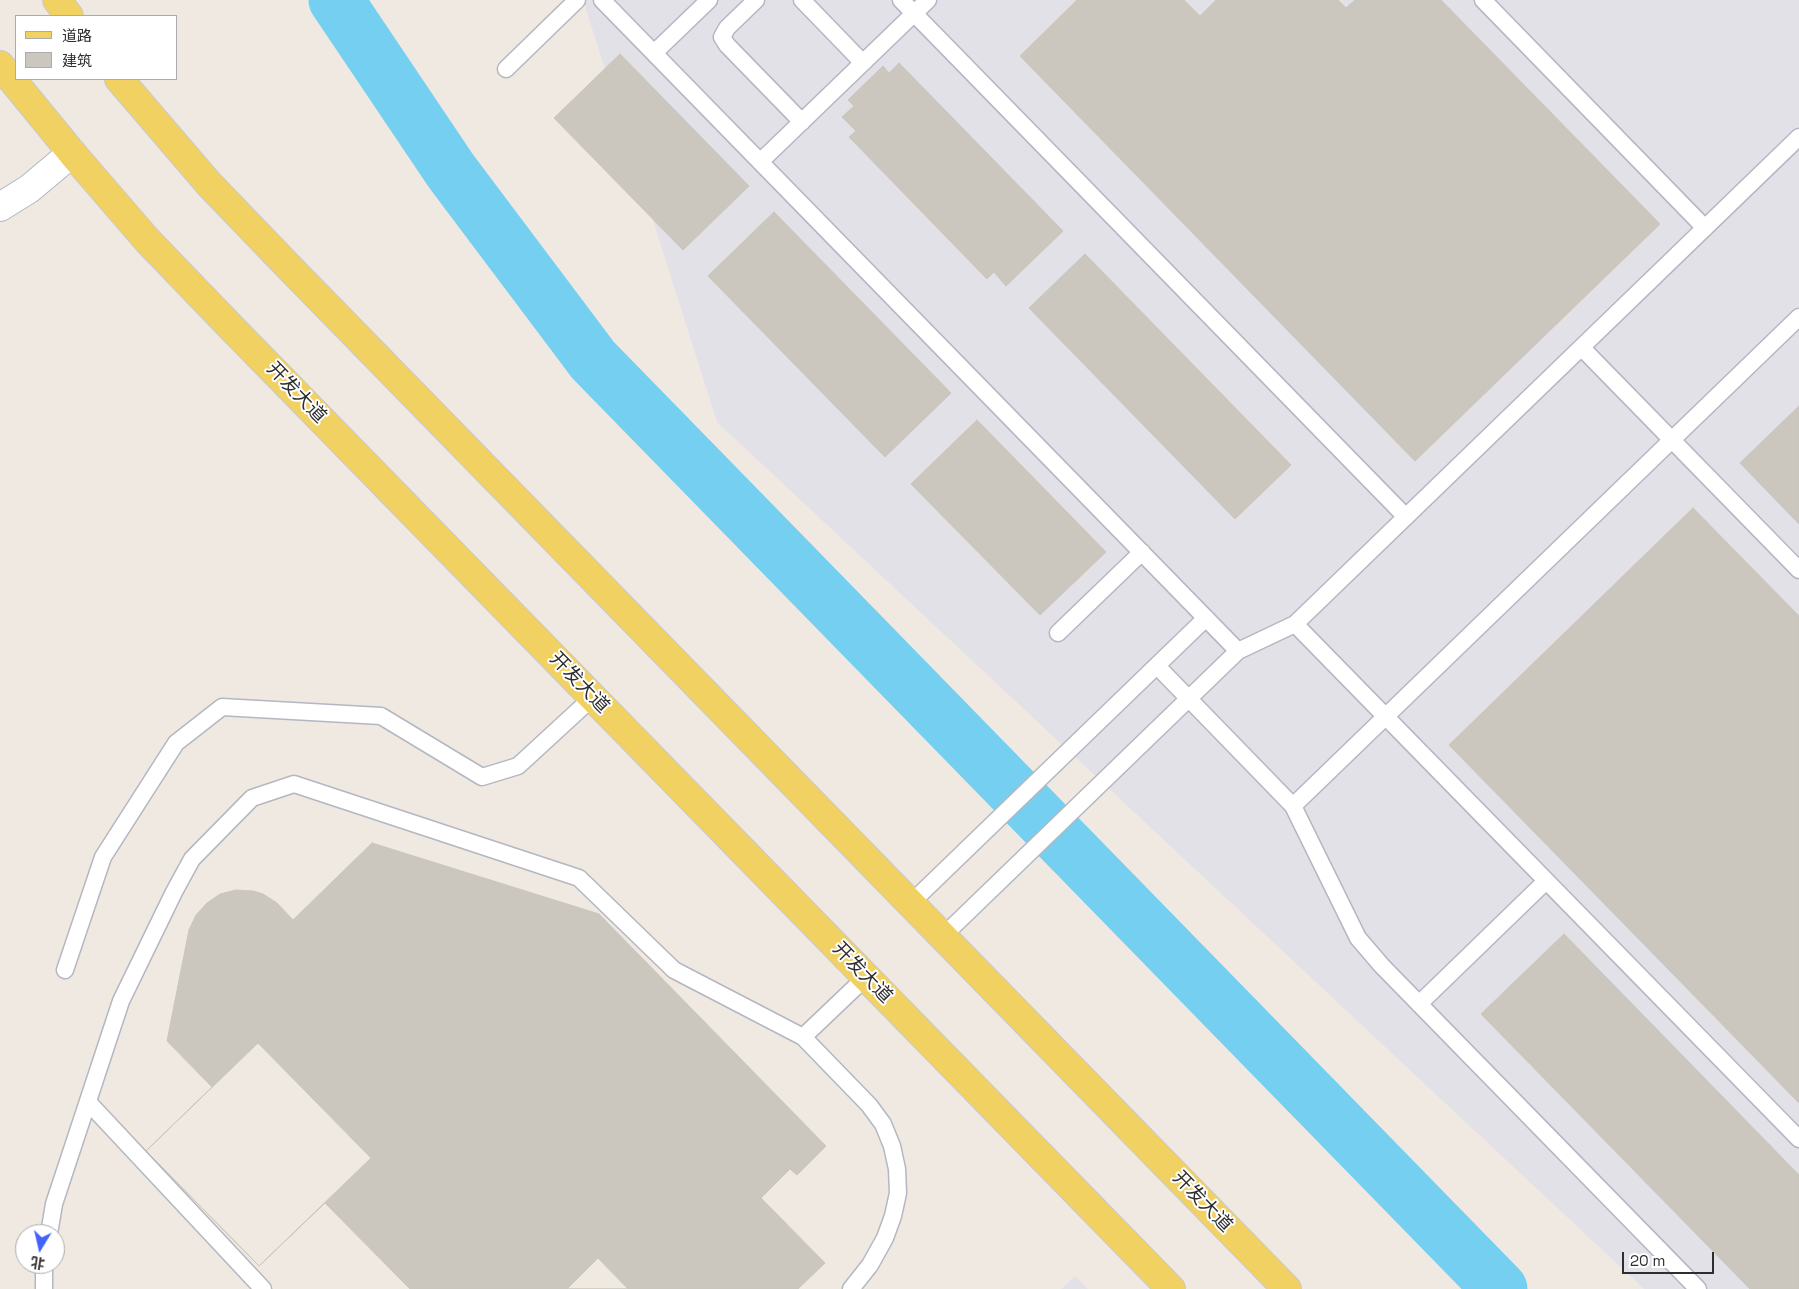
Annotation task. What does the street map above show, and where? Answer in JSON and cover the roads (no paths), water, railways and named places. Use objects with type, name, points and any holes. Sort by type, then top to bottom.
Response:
[{"type":"main road","points":[[57,0],[68,15]]},
{"type":"main road","name":"开发大道","points":[[0,65],[147,240],[213,309],[1171,1289]]},
{"type":"main road","name":"开发大道","points":[[120,80],[209,184],[287,265],[1287,1289]]},
{"type":"street","points":[[0,207],[29,189],[72,153]]},
{"type":"lane","points":[[506,69],[577,0]]},
{"type":"lane","points":[[602,0],[1238,651]]},
{"type":"lane","points":[[654,53],[709,0]]},
{"type":"lane","points":[[756,0],[727,28],[722,37],[727,46],[802,122]]},
{"type":"lane","points":[[802,0],[863,63]]},
{"type":"lane","points":[[902,0],[1406,517]]},
{"type":"lane","points":[[760,162],[928,0]]},
{"type":"lane","points":[[1483,0],[1705,228]]},
{"type":"lane","points":[[942,937],[1238,651],[1295,624],[1799,137]]},
{"type":"lane","points":[[1293,806],[1799,316]]},
{"type":"lane","points":[[1582,348],[1799,570]]},
{"type":"lane","points":[[1058,633],[1142,552]]},
{"type":"lane","points":[[910,904],[1206,618]]},
{"type":"lane","points":[[1295,624],[1799,1139]]},
{"type":"lane","points":[[1157,666],[1293,806],[1358,938],[1382,966],[1698,1289]]},
{"type":"lane","points":[[65,970],[103,857],[176,743],[222,707],[381,716],[482,777],[518,766],[593,697]]},
{"type":"lane","points":[[51,1224],[54,1204],[121,1001],[192,859],[252,798],[294,784],[579,878],[674,970],[803,1037],[883,1124],[892,1146],[897,1169],[898,1193],[893,1216],[885,1238],[870,1265],[851,1289]]},
{"type":"lane","points":[[1420,1004],[1546,881]]},
{"type":"lane","points":[[803,1037],[866,977]]},
{"type":"lane","points":[[88,1102],[263,1289]]},
{"type":"lane","points":[[44,1274],[44,1289]]},
{"type":"waterway","points":[[336,0],[451,171],[593,360],[1500,1289]]}]
